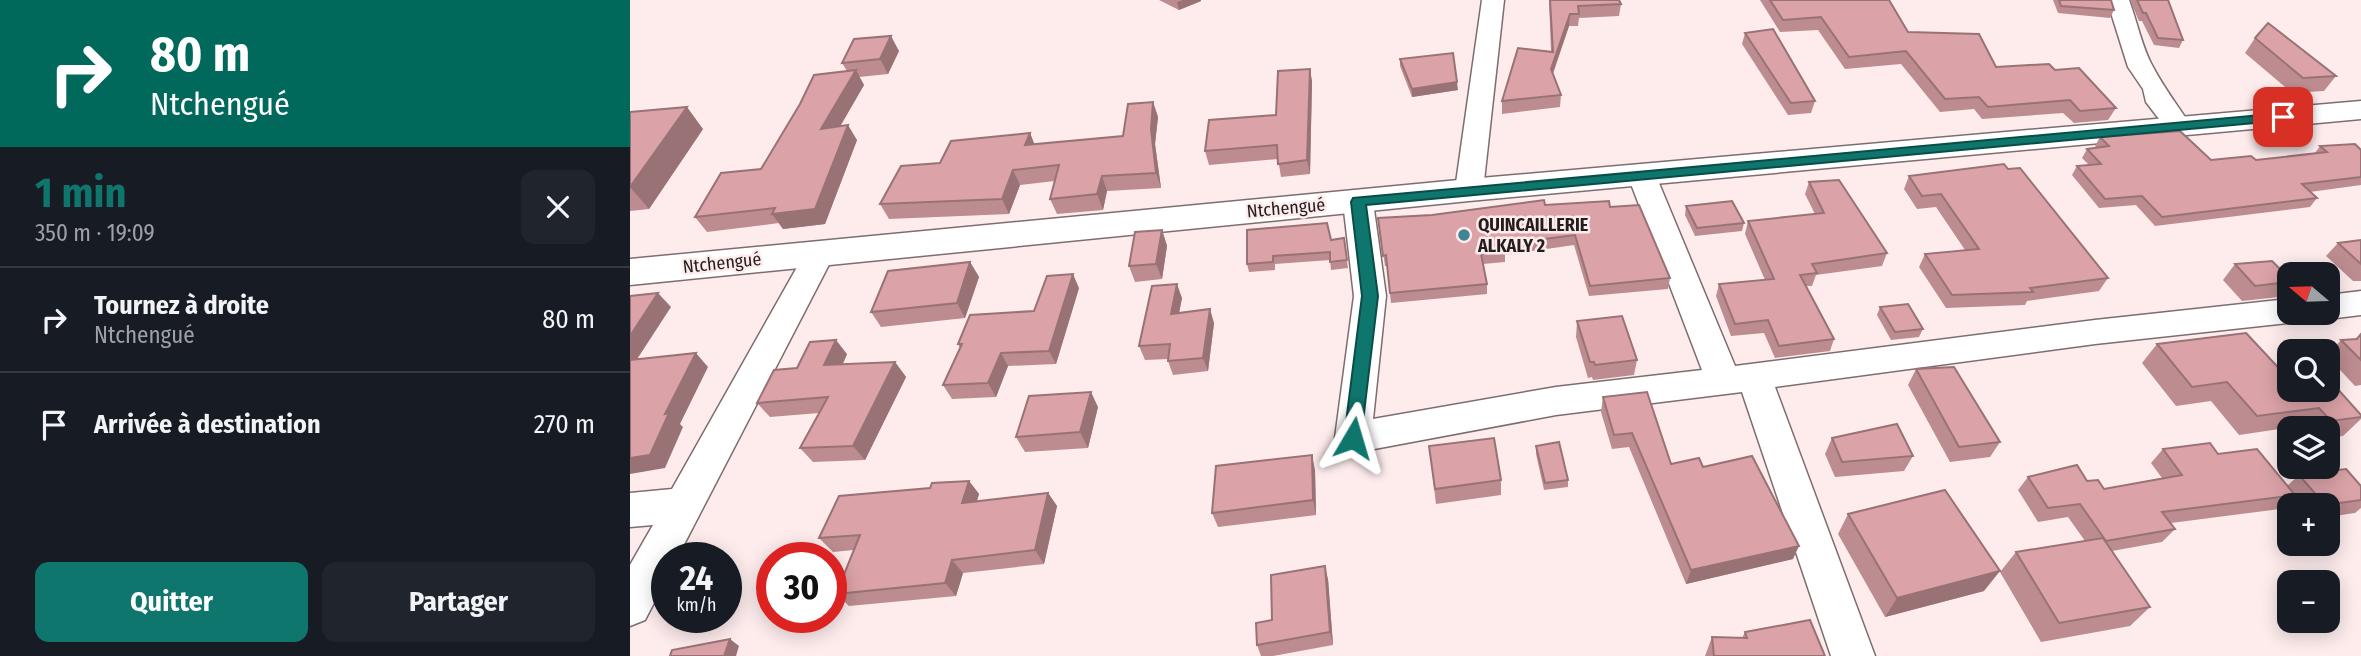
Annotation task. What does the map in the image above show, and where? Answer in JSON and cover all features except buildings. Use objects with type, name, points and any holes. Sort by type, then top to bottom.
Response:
[{"type":"main road","name":"Ntchengué","points":[[630,272],[1469,190],[2361,110]]},
{"type":"street","points":[[1469,190],[1493,0]]},
{"type":"street","points":[[2118,0],[2140,67],[2156,89],[2159,102],[2178,126]]},
{"type":"street","points":[[1643,176],[1739,379],[1853,656]]},
{"type":"street","points":[[1358,202],[1370,296],[1353,438],[1556,401],[2095,332],[2277,312]]},
{"type":"street","points":[[630,606],[820,253]]},
{"type":"street","points":[[2340,306],[2361,303]]},
{"type":"street","points":[[630,510],[685,505]]},
{"type":"place","name":"QUINCAILLERIE ALKALY 2","points":[[1464,235]]},
{"type":"route","points":[[1353,438],[1370,296],[1358,202],[2283,117]]}]
